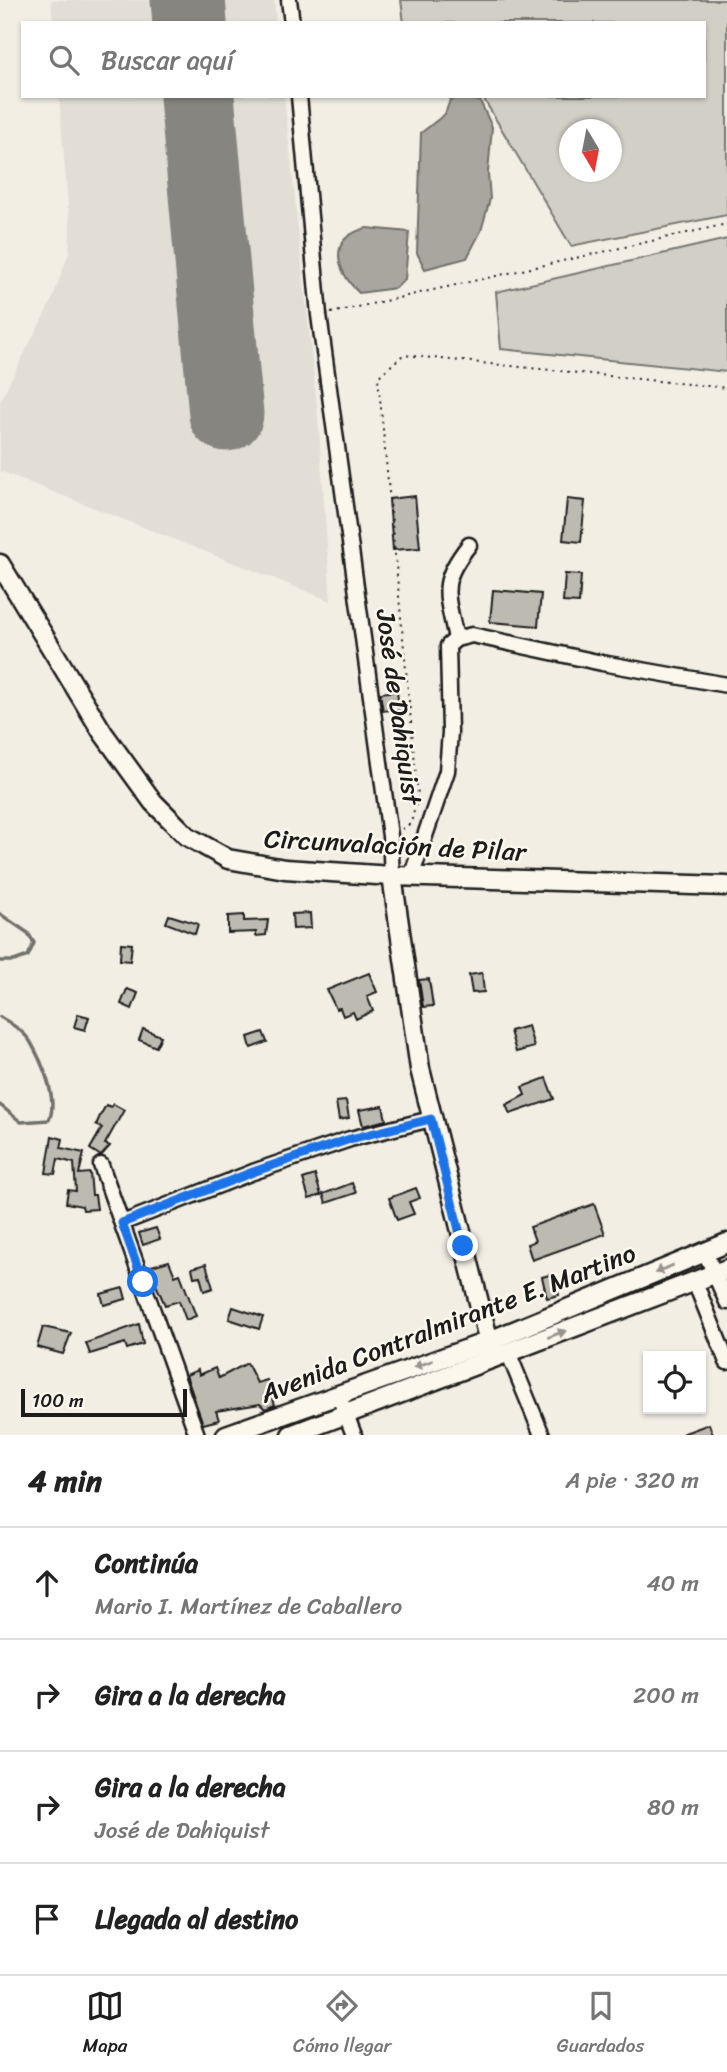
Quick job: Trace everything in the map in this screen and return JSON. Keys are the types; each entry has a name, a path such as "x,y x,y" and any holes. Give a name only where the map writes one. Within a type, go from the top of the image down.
{"main road":[{"name":"Circunvalación de Pilar","path":"0,564 103,733 153,803 187,836 228,859 285,869 392,876 727,886"},
{"name":"José de Dahiquist","path":"392,876 409,1006 431,1119 496,1351"},
{"name":"Avenida Contralmirante E. Martino","path":"291,1435 496,1351 727,1243"},
{"name":"Avenida Contralmirante E. Martino","path":"226,1435 338,1394 496,1351 720,1272"}],"street":[{"path":"289,0 292,21"},
{"name":"José de Dahiquist","path":"299,98 319,315 390,836 392,876"},
{"path":"456,639 446,586 451,568 469,545"},
{"path":"411,877 447,771 450,732 448,646 456,639 472,635 602,663 727,685"},
{"path":"122,1223 253,1172 350,1139 431,1119"},
{"path":"101,1165 197,1435"},
{"path":"705,1252 720,1272 727,1302"},
{"path":"695,1282 727,1362"},
{"path":"496,1351 542,1435"},
{"path":"338,1394 354,1435"}],"path":[{"path":"319,315 727,224"},
{"path":"390,836 411,823 418,795 378,377 403,355 727,388"}],"shaded area":[{"path":"51,0 274,0 276,21 53,21"},
{"path":"401,0 727,0 727,215 571,246 483,98 706,98 706,21 404,21"},
{"path":"59,98 284,98 318,416 331,601 0,471 0,401 52,300 69,252 70,230"},
{"path":"460,98 480,101 492,127 488,173 490,199 481,231 467,258 425,269 417,253 421,133 445,114 450,100"},
{"path":"367,228 409,232 405,279 396,288 359,293 345,275 339,256 340,247 345,239"},
{"path":"727,239 727,372 501,349 496,292"}],"building":[{"path":"415,496 420,548 393,550 389,499"},
{"path":"567,499 585,501 581,542 563,540"},
{"path":"565,574 581,575 579,603 563,602"},
{"path":"493,590 541,594 538,626 490,622"},
{"path":"397,691 399,709 383,711 380,693"},
{"path":"310,913 311,928 293,929 292,914"},
{"path":"169,915 198,924 195,934 166,923"},
{"path":"244,915 244,921 268,920 266,935 256,936 256,932 228,933 228,916"},
{"path":"121,943 132,944 130,961 120,960"},
{"path":"369,973 377,992 367,996 373,1011 356,1019 353,1012 343,1016 340,1008 336,1009 327,990"},
{"path":"482,973 484,992 472,993 469,975"},
{"path":"429,979 433,1006 423,1007 419,980"},
{"path":"127,989 138,993 132,1009 121,1004"},
{"path":"78,1014 89,1017 85,1030 74,1027"},
{"path":"528,1026 534,1047 516,1052 510,1031"},
{"path":"143,1029 161,1036 156,1047 139,1040"},
{"path":"263,1032 267,1042 251,1048 248,1037"},
{"path":"546,1078 554,1099 510,1114 506,1105 525,1095 522,1087"},
{"path":"346,1101 349,1118 339,1120 336,1102"},
{"path":"113,1104 124,1110 105,1144 110,1146 101,1156 90,1149 102,1128 96,1125 100,1116 106,1105 111,1107"},
{"path":"383,1106 386,1120 363,1126 359,1110"},
{"path":"52,1136 63,1139 61,1148 84,1153 79,1174 90,1173 92,1195 95,1195 97,1209 83,1210 82,1206 66,1203 68,1190 76,1191 74,1163 58,1159 55,1174 46,1173"},
{"path":"315,1175 321,1195 309,1199 303,1179"},
{"path":"352,1183 356,1193 326,1203 323,1194"},
{"path":"416,1188 420,1198 409,1202 414,1214 397,1220 389,1198"},
{"path":"594,1204 605,1234 532,1260 527,1244 535,1241 530,1227"},
{"path":"156,1228 160,1239 143,1245 139,1233"},
{"path":"169,1261 175,1276 180,1274 196,1316 186,1320 179,1301 165,1305 148,1267"},
{"path":"206,1264 213,1288 204,1291 200,1276 194,1277 192,1268"},
{"path":"553,1274 559,1295 547,1298 542,1277"},
{"path":"123,1288 126,1299 104,1305 101,1294"},
{"path":"233,1307 263,1317 259,1329 229,1319"},
{"path":"139,1324 143,1344 127,1349 125,1343 90,1354 86,1343"},
{"path":"43,1327 71,1333 63,1354 37,1347"},
{"path":"247,1363 257,1383 267,1380 275,1405 265,1409 260,1404 216,1411 219,1420 203,1424 186,1375 198,1370 199,1375 215,1368 219,1378"},
{"path":"709,1424 713,1435 682,1435 682,1434"}],"waterway":[{"path":"0,914 28,933 34,943 28,956 14,961 0,961"},
{"path":"0,1017 30,1041 47,1080 52,1111 49,1120 21,1122 0,1105"}],"runway":[{"path":"188,0 190,21"},
{"path":"197,98 226,414"}],"route":[{"path":"143,1282 122,1223 253,1172 350,1139 431,1119 463,1246"}]}
